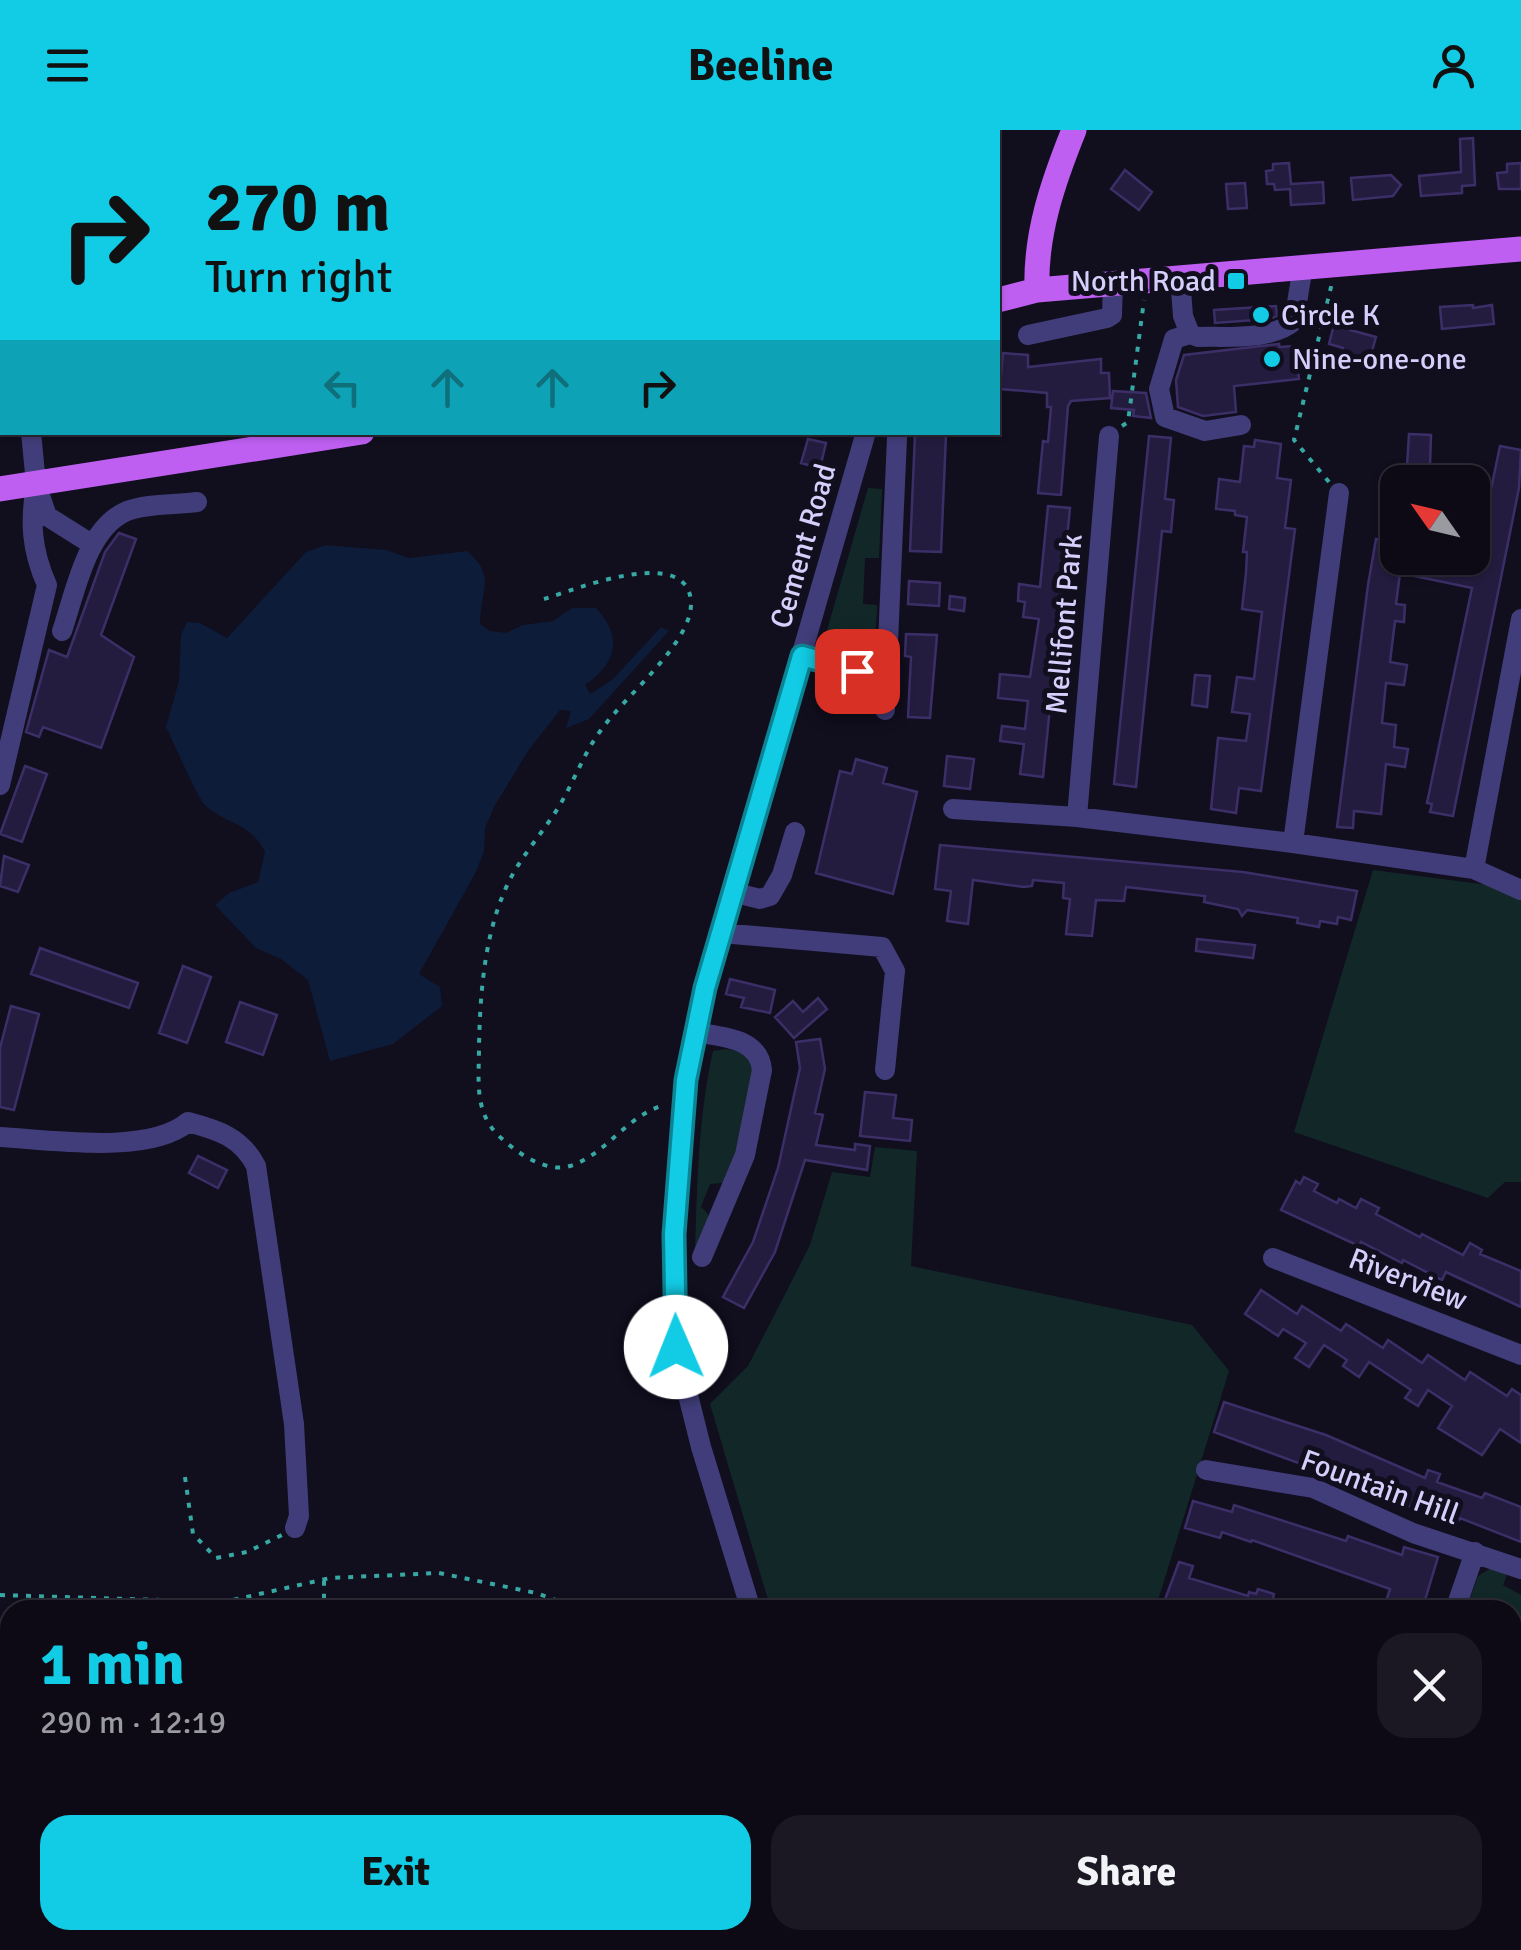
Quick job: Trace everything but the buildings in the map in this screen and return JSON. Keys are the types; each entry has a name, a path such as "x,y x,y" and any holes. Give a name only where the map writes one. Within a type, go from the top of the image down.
{"main road":[{"path":"1037,290 1036,258 1048,200 1074,130"},
{"path":"1000,299 1037,290 1521,249"},
{"path":"0,489 343,435"}],"street":[{"path":"1241,426 1204,431 1165,417 1159,389 1174,338 1190,334 1252,335 1289,326 1294,322 1303,266"},
{"path":"1180,277 1183,316 1190,334"},
{"path":"1028,335 1112,315 1113,283"},
{"path":"31,435 36,484 46,516 93,545"},
{"name":"Cement Road","path":"748,1600 701,1447 676,1347 674,1234 683,1102 695,1032 732,892 865,435"},
{"name":"Mellifont Park","path":"1077,817 1109,436"},
{"path":"885,710 897,438"},
{"path":"0,785 47,585 34,556 30,520 36,484"},
{"path":"1293,843 1339,493"},
{"path":"62,631 93,545 108,526 127,512 197,502"},
{"path":"1474,869 1515,675 1521,620"},
{"path":"802,656 857,671 887,673"},
{"path":"953,809 1077,817 1293,843 1474,869 1521,890"},
{"path":"732,892 760,899 770,896 782,876 795,832"},
{"path":"721,933 882,947 895,971 884,1070"},
{"path":"695,1032 748,1044 761,1060 762,1070 745,1155 702,1258"},
{"path":"0,1137 126,1142 173,1134 188,1122 222,1131 246,1148 256,1166 294,1424 300,1516 295,1528"},
{"name":"Riverview","path":"1273,1258 1521,1355"},
{"name":"Fountain Hill","path":"1206,1470 1313,1488 1413,1533 1521,1569"},
{"name":"Fountain Hill","path":"1458,1600 1476,1552"}],"path":[{"path":"1337,264 1294,440 1339,493"},
{"path":"1109,436 1128,422 1146,280"},
{"path":"544,599 640,571 668,574 685,585 691,602 685,629 601,730 562,800 515,870 499,904 490,936 480,1028 482,1114 512,1148 549,1166 568,1167 595,1152 644,1111 683,1102"},
{"path":"185,1477 193,1534 216,1558 247,1552 295,1528"},
{"path":"233,1600 324,1580 439,1573 536,1592 557,1600"},
{"path":"324,1580 324,1600"},
{"path":"0,1594 168,1600"}],"green space":[{"path":"868,488 882,489 879,558 865,558 863,604 877,605 875,635 868,653 852,658 821,651"},
{"path":"1373,870 1496,886 1521,897 1521,1182 1505,1182 1488,1198 1294,1132"},
{"path":"713,1051 746,1052 754,1069 734,1162 723,1183 710,1184 701,1207 711,1225 695,1257 704,1102"},
{"path":"875,1147 917,1151 911,1266 1192,1325 1229,1371 1158,1600 768,1600 710,1404 748,1366 810,1245 832,1172 870,1177"},
{"path":"1491,1568 1508,1572 1503,1585 1521,1595 1521,1600 1470,1600 1478,1576"}],"water":[{"path":"326,545 386,550 409,558 467,551 482,568 485,584 480,624 490,631 506,633 523,625 553,621 572,608 596,608 610,629 613,649 604,668 585,685 590,694 613,679 661,627 669,631 589,719 566,728 571,711 560,710 528,751 494,807 485,828 484,851 476,872 419,974 440,987 442,1006 393,1044 330,1061 308,980 281,959 256,948 215,905 229,893 258,882 265,852 245,829 205,805 166,727 179,681 181,635 187,622 200,623 227,638 306,552"}],"place":[{"name":"North Road","path":"1236,281"},
{"name":"Circle K","path":"1261,315"},
{"name":"Nine-one-one","path":"1272,359"}],"route":[{"path":"676,1347 674,1234 679,1145 686,1080 705,988 802,656 857,671"}]}
